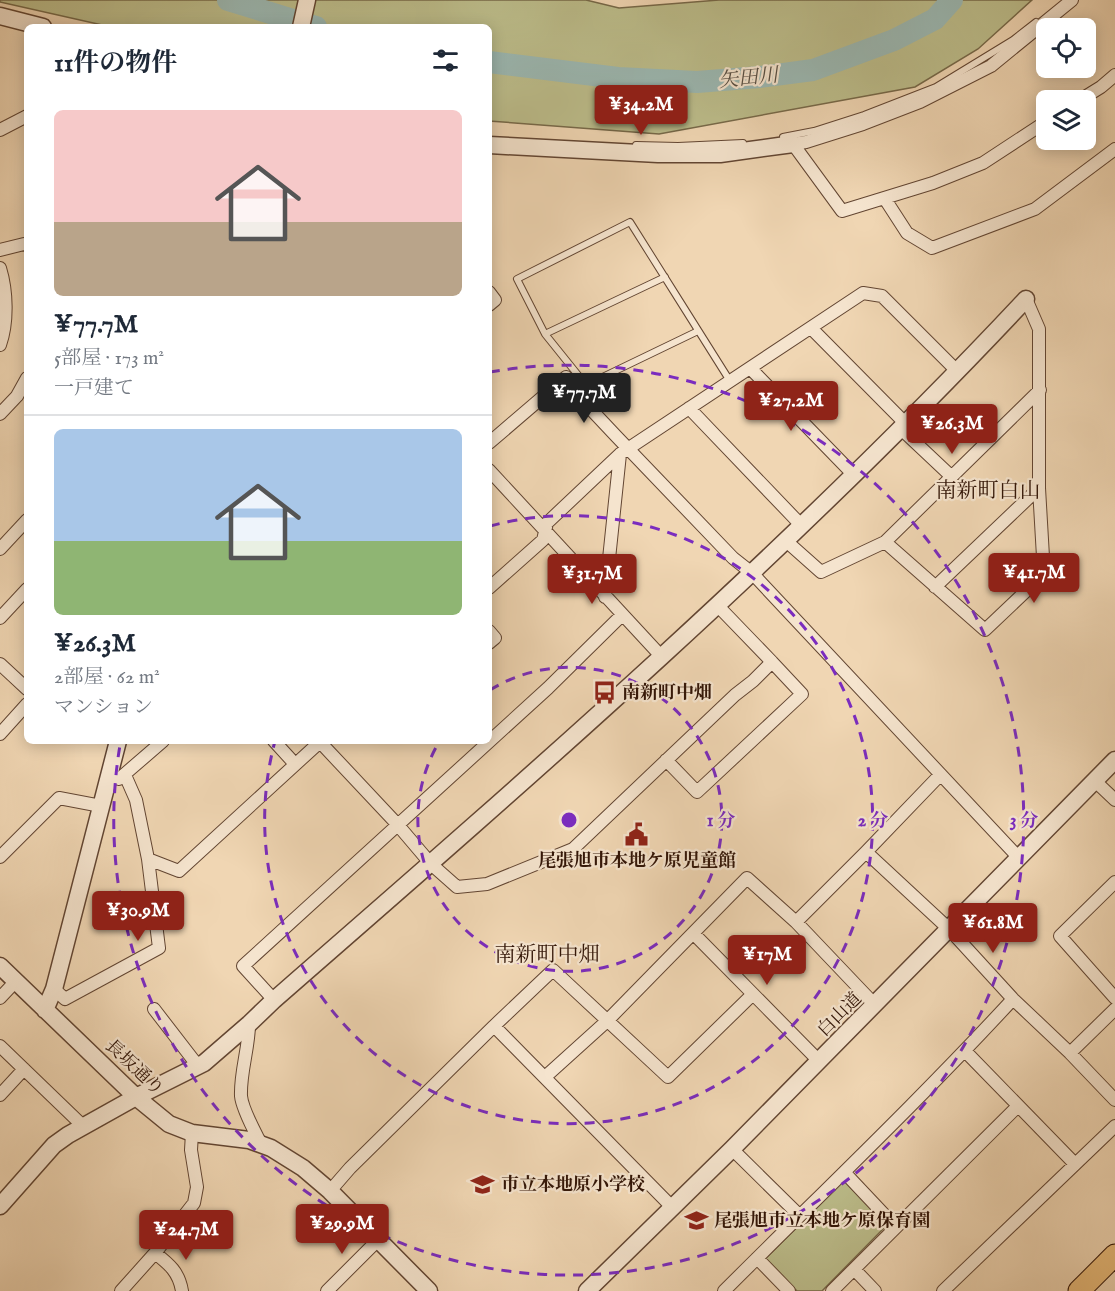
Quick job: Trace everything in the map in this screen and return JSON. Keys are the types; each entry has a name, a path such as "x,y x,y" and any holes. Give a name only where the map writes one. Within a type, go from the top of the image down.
{"highway":[{"path":"1079,1291 1115,1255"},
{"path":"1098,1291 1115,1274"}],"street":[{"path":"302,24 307,0"},
{"path":"494,142 658,154 720,153 806,142 863,124 920,102 991,66 1072,0"},
{"path":"0,16 31,24"},
{"path":"1096,90 1115,75"},
{"path":"0,130 24,118"},
{"path":"793,144 842,212 933,183 983,164 1036,128"},
{"path":"885,199 907,233 933,248 1035,209 1115,149"},
{"path":"0,250 24,244"},
{"path":"0,268 5,315 4,333 0,345"},
{"path":"492,585 543,540 547,523 624,451 863,293 882,296 958,372"},
{"path":"0,1206 54,1145 136,1096 198,1066 431,864 752,573 958,372 1026,299 1039,329 1039,488 1044,574 985,630 885,542"},
{"path":"811,328 952,477"},
{"path":"750,368 853,474"},
{"path":"492,440 566,377 573,379 584,402 624,451 733,558 752,573 1019,858"},
{"path":"0,414 17,396 24,383"},
{"path":"785,540 821,572 885,542 1040,390"},
{"path":"689,408 801,525"},
{"path":"605,597 624,451"},
{"path":"492,473 661,656"},
{"path":"935,587 1039,488"},
{"path":"0,549 24,523"},
{"path":"0,618 24,592"},
{"path":"666,760 697,792 802,694 717,605"},
{"path":"492,738 548,688 622,615"},
{"path":"323,744 431,864 457,887 487,884 573,849 772,662"},
{"path":"0,664 24,686"},
{"path":"0,734 24,707"},
{"path":"45,1010 54,989 117,744"},
{"path":"106,788 125,775 160,744"},
{"path":"277,744 295,764"},
{"path":"148,859 179,871 319,744"},
{"path":"274,1000 243,966 486,744"},
{"name":"白山道","path":"587,1291 732,1149 1115,760"},
{"path":"54,989 65,999 159,948 148,859 136,800 125,775"},
{"path":"796,922 940,775"},
{"path":"1095,781 1115,800"},
{"path":"0,857 58,798 101,806"},
{"path":"867,852 949,929 1014,999 1115,1100"},
{"path":"545,1077 607,1021 747,878 796,922 875,1005"},
{"path":"1115,882 1060,936 1115,998"},
{"path":"693,933 819,1061"},
{"name":"長坂通り","path":"0,966 136,1096 169,1124 192,1134 249,1140 272,1148 303,1168 330,1191 429,1291"},
{"path":"330,1191 350,1168 553,970 668,1077 753,994"},
{"path":"0,998 15,982"},
{"path":"724,1291 799,1215 845,1173 1014,999"},
{"path":"154,1008 198,1066"},
{"path":"1070,1053 1115,1009"},
{"path":"249,1024 249,1043 241,1098 261,1144"},
{"path":"494,1026 672,1207"},
{"path":"0,1046 83,1126"},
{"path":"965,1051 1075,1164"},
{"path":"0,1095 24,1069"},
{"path":"832,1291 1018,1106"},
{"path":"943,1291 1115,1126"},
{"path":"121,1291 155,1253 194,1203 197,1187 191,1150 192,1134"},
{"path":"732,1149 799,1215"},
{"path":"845,1173 896,1227"},
{"path":"327,1291 378,1240"},
{"path":"155,1253 172,1266 180,1280 182,1291"},
{"path":"757,1258 789,1291"},
{"path":"854,1269 875,1291"}],"lane":[{"path":"631,145 755,143 814,131 864,115 936,87 1013,40 1063,0"},
{"path":"494,142 620,144"},
{"path":"699,331 586,385 573,379 545,334 517,279 630,222 664,277 699,331 730,381"},
{"path":"545,334 664,277"}],"green space":[{"path":"0,0 586,0 619,8 719,0 1032,0 978,49 915,87 659,134 492,121 492,24 98,24 0,2"},
{"path":"844,1180 884,1222 884,1228 822,1291 797,1291 765,1259"}],"waterway":[{"name":"矢田川","path":"228,0 306,24"},
{"name":"矢田川","path":"492,62 618,78 697,82 813,70 894,40 935,19 952,0"}],"place":[{"name":"南新町中畑","path":"604,692"},
{"name":"尾張旭市本地ケ原児童館","path":"637,834"},
{"name":"市立本地原小学校","path":"483,1184"},
{"name":"尾張旭市立本地ケ原保育園","path":"696,1220"}],"district":[{"name":"南新町白山","path":"988,490"},
{"name":"南新町中畑","path":"547,954"}]}
